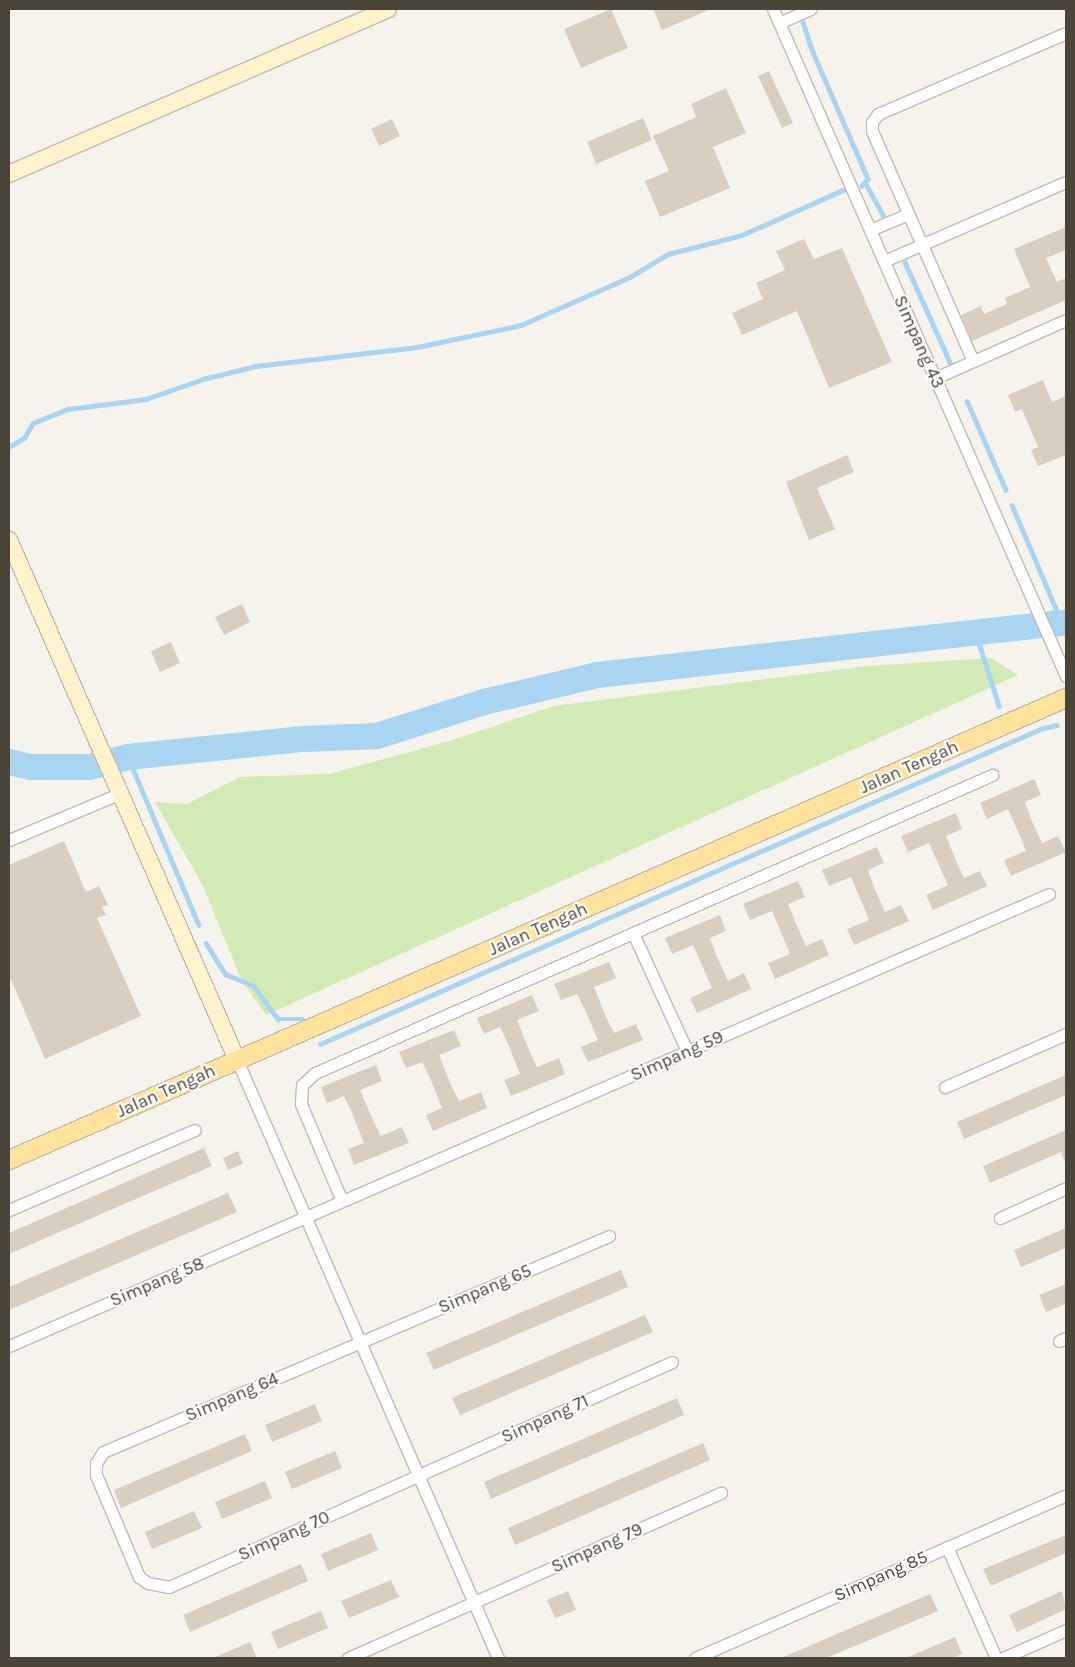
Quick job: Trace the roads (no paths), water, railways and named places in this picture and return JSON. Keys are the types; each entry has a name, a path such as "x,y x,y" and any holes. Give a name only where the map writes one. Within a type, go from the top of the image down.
{"main road":[{"name":"Jalan Tengah","path":"9,1160 1066,698"}],"street":[{"path":"9,174 388,9"},
{"name":"Simpang 43","path":"773,9 1066,676"},
{"path":"779,23 811,9"},
{"path":"973,361 872,131 875,117 1066,33"},
{"path":"884,261 1066,182"},
{"path":"870,230 908,214"},
{"path":"935,378 1066,320"},
{"path":"9,540 99,746 114,776 498,1658"},
{"path":"342,1202 301,1104 302,1084 315,1072 992,775"},
{"path":"9,840 121,793"},
{"name":"Simpang 59","path":"306,1217 1049,894"},
{"path":"634,932 687,1051"},
{"path":"945,1087 1066,1034"},
{"path":"9,1210 195,1130"},
{"path":"1000,1218 1066,1188"},
{"name":"Simpang 58","path":"9,1346 306,1217"},
{"name":"Simpang 65","path":"360,1342 609,1236"},
{"name":"Simpang 64","path":"148,1583 139,1577 96,1475 96,1462 103,1452 360,1342"},
{"name":"Simpang 71","path":"418,1476 672,1362"},
{"name":"Simpang 70","path":"148,1583 169,1587 418,1476"},
{"name":"Simpang 79","path":"348,1658 721,1493"},
{"name":"Simpang 85","path":"695,1658 1066,1495"},
{"path":"947,1547 996,1658"},
{"path":"1003,1658 1066,1630"}],"waterway":[{"path":"803,22 812,50 868,179 862,186"},
{"path":"866,184 884,217"},
{"path":"9,447 24,438 33,423 68,409 146,399 203,379 256,366 417,347 521,325 630,277 668,254 742,235 843,190"},
{"path":"905,262 950,362"},
{"path":"967,401 1006,490"},
{"path":"1012,505 1062,623"},
{"path":"9,762 30,767 89,767 128,757 303,739 377,736 484,702 597,675 1066,622"},
{"path":"979,632 980,646 999,706"},
{"path":"320,1044 1043,728 1057,725"},
{"path":"128,757 199,925"},
{"path":"206,943 225,974 254,986 278,1019 303,1019"}]}
